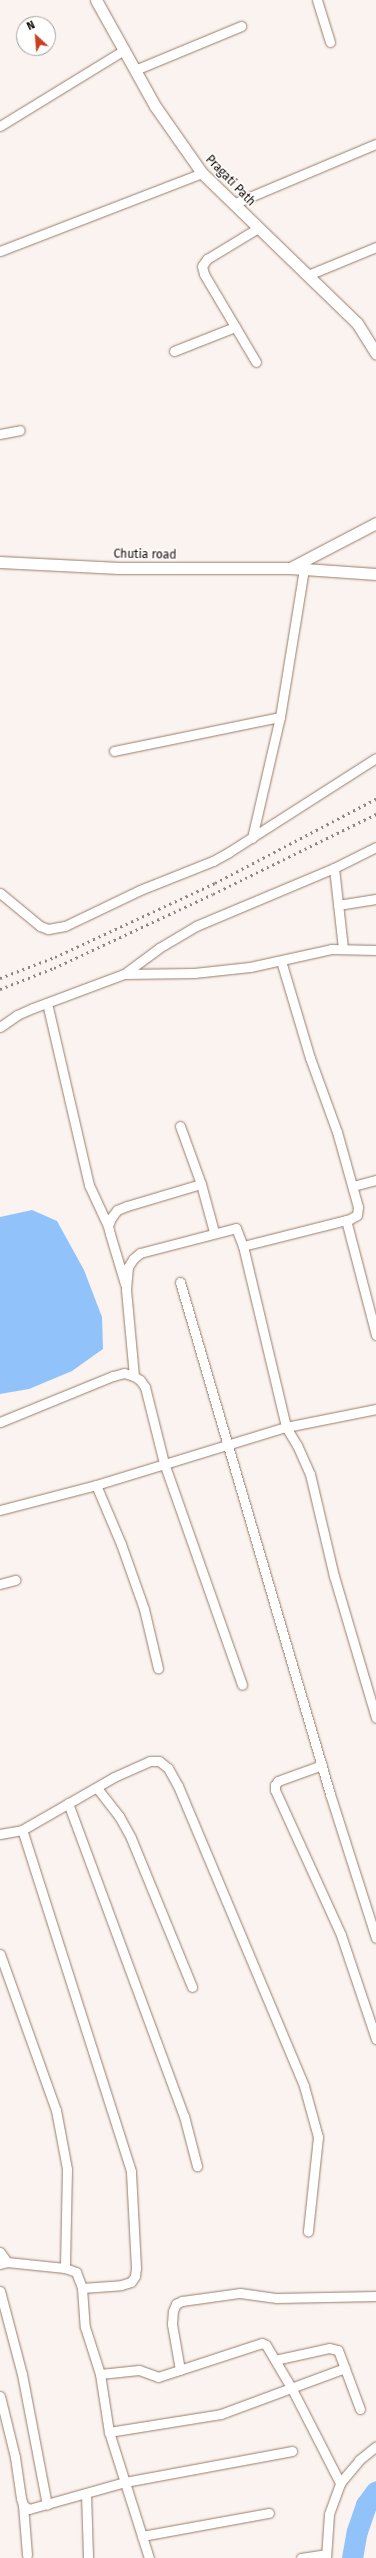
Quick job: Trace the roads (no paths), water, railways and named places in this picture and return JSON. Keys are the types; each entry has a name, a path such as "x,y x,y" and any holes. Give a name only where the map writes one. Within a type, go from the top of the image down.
{"street":[{"name":"Pragati Path","path":"96,0 155,106 202,173 357,323 375,349"},
{"path":"318,0 330,42"},
{"path":"136,70 241,26"},
{"path":"0,126 124,50"},
{"path":"233,204 376,144"},
{"path":"0,251 202,173"},
{"path":"256,362 204,274 202,266 207,259 258,228"},
{"path":"308,275 376,247"},
{"path":"174,351 235,327"},
{"path":"0,434 20,430"},
{"path":"290,568 376,523"},
{"name":"Chutia road","path":"0,562 119,568 290,568 376,574"},
{"path":"252,838 280,718 304,569"},
{"path":"114,750 280,718"},
{"path":"0,893 40,926 55,928 65,926 140,890 213,861 252,838 376,758"},
{"path":"0,1027 17,1015 124,974 159,948 196,926 334,868 376,847"},
{"path":"334,868 343,948"},
{"path":"338,905 376,899"},
{"path":"124,974 194,973 250,967 316,952 343,948 376,950"},
{"path":"243,1246 357,1216 358,1207 353,1186 281,960"},
{"path":"47,1003 89,1185 108,1226 126,1289"},
{"path":"180,1126 201,1184 214,1232"},
{"path":"353,1186 376,1180"},
{"path":"108,1226 117,1210 201,1184"},
{"path":"346,1220 376,1335"},
{"path":"134,1376 126,1289 128,1267 140,1253 214,1232 236,1228 243,1246 286,1427 297,1445 310,1474 334,1576 376,1718"},
{"path":"180,1282 322,1765 376,1938"},
{"path":"0,1422 113,1376 124,1374 134,1376 145,1387 164,1463 242,1685"},
{"path":"0,1510 96,1485 286,1427 376,1409"},
{"path":"96,1485 121,1544 144,1609 158,1668"},
{"path":"0,1584 15,1580"},
{"path":"0,1834 22,1830 68,1803 150,1761 159,1761 168,1768 178,1786 304,2086 318,2137 308,2231"},
{"path":"322,1765 278,1781 275,1785 275,1790 341,1935 376,2039"},
{"path":"97,1788 119,1816 131,1838 192,1988"},
{"path":"68,1803 184,2116 197,2166"},
{"path":"22,1830 131,2171 135,2276 131,2282 121,2285 82,2288"},
{"path":"0,1954 56,2110 67,2169 65,2268"},
{"path":"0,2252 3,2263 65,2268 76,2272 82,2288 85,2327 100,2374 109,2432 149,2558"},
{"path":"0,2291 22,2374 47,2505"},
{"path":"180,2370 172,2324 173,2311 176,2304 182,2301 240,2293 277,2298 376,2296"},
{"path":"100,2374 139,2370 158,2377 258,2343 266,2344 292,2389 340,2483"},
{"path":"275,2360 333,2348 338,2350 360,2409"},
{"path":"109,2432 221,2414 292,2389 345,2368"},
{"path":"0,2396 23,2505 27,2556"},
{"path":"301,2558 326,2556 330,2514 340,2483 359,2460 376,2446"},
{"path":"23,2505 29,2509 125,2482 292,2451"},
{"path":"86,2493 88,2558"},
{"path":"142,2536 269,2513"}],"water":[{"path":"32,1210 57,1221 84,1270 102,1317 103,1349 72,1371 29,1389 0,1394 0,1217"}],"waterway":[{"path":"352,2558 357,2531 366,2505 376,2491"}],"railway":[{"path":"0,978 55,957 215,883 376,799"},
{"path":"0,989 54,968 213,894 376,814"}]}
